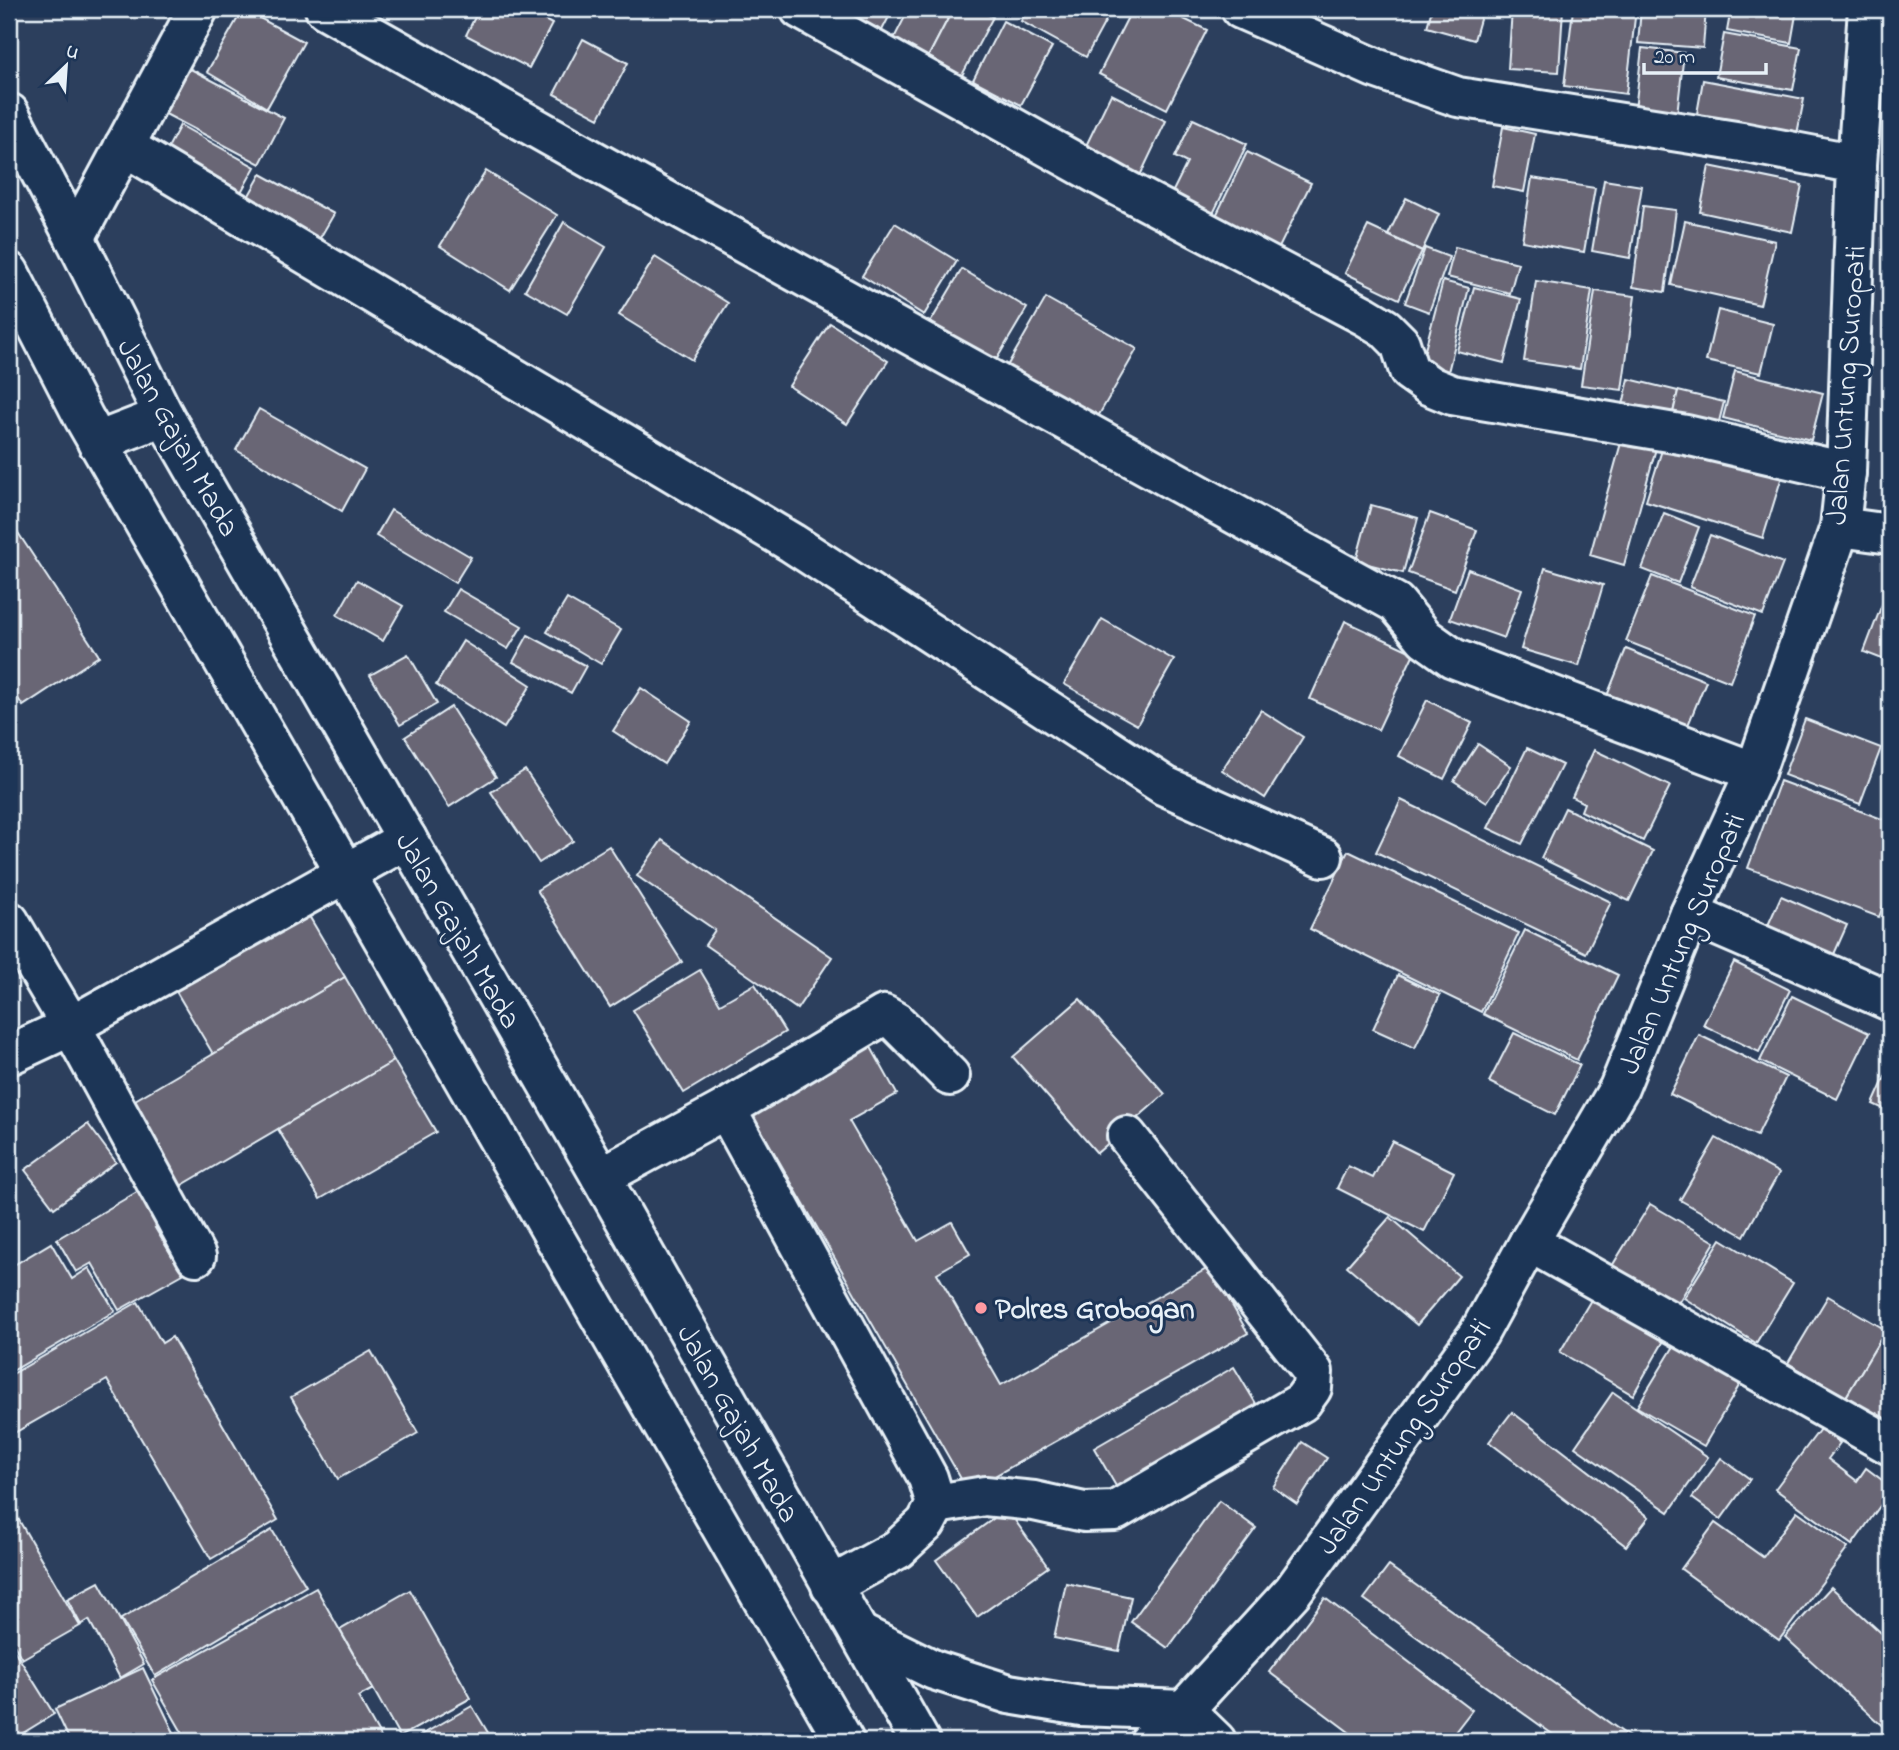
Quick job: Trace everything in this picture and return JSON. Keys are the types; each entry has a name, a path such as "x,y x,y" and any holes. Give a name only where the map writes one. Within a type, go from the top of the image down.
{"street":[{"path":"75,237 198,9"},
{"path":"325,9 627,180 1396,603 1425,638 1453,658 1755,772"},
{"path":"800,9 1120,187 1365,316 1385,328 1400,343 1409,371 1430,386 1452,395 1686,435 1846,472"},
{"path":"1241,9 1375,68 1458,97 1742,142 1857,164"},
{"name":"Jalan Untung Suropati","path":"1150,1741 1184,1710 1293,1591 1479,1333 1619,1088 1690,914 1755,772 1840,527 1846,472 1857,164 1868,9"},
{"name":"Jalan Gajah Mada","path":"9,113 75,237 164,416 920,1741"},
{"path":"124,146 792,543 1165,786 1323,857"},
{"path":"9,272 97,442 844,1741"},
{"path":"97,442 164,416"},
{"path":"1840,527 1890,534"},
{"path":"9,1055 71,1026 407,839"},
{"path":"1690,914 1890,1001"},
{"path":"9,921 71,1026 196,1256"},
{"path":"601,1178 726,1109 884,1015 896,1022 950,1076"},
{"path":"726,1109 929,1479 936,1504 926,1523 898,1549 831,1586"},
{"path":"936,1504 985,1496 1034,1500 1084,1512 1115,1511 1302,1402 1312,1388 1313,1372 1127,1136"},
{"path":"1529,1242 1890,1446"},
{"path":"861,1634 934,1670 1009,1694 1081,1706 1184,1710 1215,1740"}],"building":[{"path":"243,9 304,42 267,108 207,72"},
{"path":"479,9 524,9 552,24 529,68 466,35"},
{"path":"830,9 893,9 878,38"},
{"path":"909,9 953,9 925,63 890,46"},
{"path":"953,9 977,9 993,17 959,81 925,63"},
{"path":"1028,9 1112,9 1086,57 1021,21"},
{"path":"1132,9 1163,9 1207,30 1167,109 1099,74"},
{"path":"1432,9 1483,9 1474,40 1427,27"},
{"path":"1512,9 1563,9 1559,72 1508,69"},
{"path":"1573,9 1636,9 1626,94 1564,86"},
{"path":"1641,9 1706,9 1703,48 1638,43"},
{"path":"1731,9 1797,9 1791,43 1727,31"},
{"path":"1003,21 1052,47 1021,105 973,80"},
{"path":"1724,34 1801,48 1793,90 1716,77"},
{"path":"583,39 628,63 599,118 554,94"},
{"path":"1642,48 1684,53 1676,123 1634,119"},
{"path":"183,65 284,118 260,164 158,110"},
{"path":"1703,80 1804,99 1795,144 1695,125"},
{"path":"1111,94 1166,121 1138,180 1082,154"},
{"path":"1193,119 1247,144 1207,226 1166,205 1187,163 1175,157"},
{"path":"180,125 255,167 235,203 161,161"},
{"path":"1503,127 1535,134 1524,192 1492,186"},
{"path":"1247,152 1311,183 1274,258 1210,228"},
{"path":"1709,166 1802,185 1792,232 1700,212"},
{"path":"486,171 557,215 510,290 440,246"},
{"path":"261,174 334,214 316,245 244,204"},
{"path":"1532,178 1595,188 1584,252 1522,241"},
{"path":"1604,180 1642,186 1630,258 1592,251"},
{"path":"1406,198 1439,214 1422,251 1388,235"},
{"path":"1643,206 1676,210 1665,292 1633,287"},
{"path":"1685,221 1775,241 1760,305 1671,285"},
{"path":"564,222 606,247 567,314 525,290"},
{"path":"895,223 957,261 924,315 862,276"},
{"path":"1368,226 1422,251 1399,299 1345,273"},
{"path":"1455,247 1518,263 1510,293 1447,277"},
{"path":"1425,248 1449,257 1429,312 1405,303"},
{"path":"655,257 728,303 692,360 619,315"},
{"path":"962,269 1027,308 995,362 930,323"},
{"path":"1443,281 1469,288 1448,372 1421,365"},
{"path":"1536,281 1592,290 1580,369 1524,361"},
{"path":"1474,287 1521,299 1504,363 1457,351"},
{"path":"1595,291 1635,296 1622,390 1581,385"},
{"path":"1046,298 1137,349 1092,427 1002,375"},
{"path":"1718,310 1773,324 1761,373 1706,361"},
{"path":"830,323 888,361 847,424 789,386"},
{"path":"1735,371 1823,393 1811,440 1723,418"},
{"path":"1629,379 1678,391 1670,426 1621,413"},
{"path":"1678,391 1724,402 1715,437 1670,426"},
{"path":"259,409 365,469 342,511 236,450"},
{"path":"1624,432 1658,441 1624,565 1590,555"},
{"path":"1666,437 1783,473 1763,538 1646,501"},
{"path":"1371,505 1418,518 1403,573 1356,561"},
{"path":"391,510 471,557 455,583 376,536"},
{"path":"1430,513 1477,530 1455,590 1408,573"},
{"path":"1664,513 1699,527 1678,583 1642,569"},
{"path":"9,519 99,656 23,706 9,685"},
{"path":"1710,535 1783,563 1763,615 1690,587"},
{"path":"1545,568 1603,585 1579,666 1521,649"},
{"path":"1468,569 1522,589 1504,638 1450,619"},
{"path":"1652,576 1755,616 1730,682 1626,641"},
{"path":"357,580 403,606 383,641 337,615"},
{"path":"1890,583 1890,662 1864,652"},
{"path":"458,589 522,626 508,649 444,612"},
{"path":"567,599 621,630 601,664 547,632"},
{"path":"1102,619 1174,660 1137,725 1064,684"},
{"path":"1345,621 1414,653 1378,730 1310,699"},
{"path":"528,635 586,666 571,693 513,662"},
{"path":"463,641 531,685 504,728 436,685"},
{"path":"1626,649 1706,681 1682,740 1602,708"},
{"path":"408,654 437,704 400,725 370,675"},
{"path":"641,688 691,721 664,764 613,731"},
{"path":"1427,700 1472,723 1444,779 1399,756"},
{"path":"451,707 496,777 449,807 405,737"},
{"path":"1261,710 1303,737 1265,798 1222,770"},
{"path":"1805,719 1881,748 1860,804 1784,775"},
{"path":"1478,744 1511,766 1487,802 1454,781"},
{"path":"1527,748 1562,765 1522,844 1488,828"},
{"path":"1594,750 1670,786 1643,841 1581,811 1584,803 1572,797"},
{"path":"525,770 573,841 539,863 491,792"},
{"path":"1780,781 1890,822 1890,888 1879,917 1748,868"},
{"path":"1401,800 1611,902 1586,953 1376,852"},
{"path":"1565,808 1653,851 1629,901 1541,858"},
{"path":"662,840 832,957 797,1009 705,945 715,930 637,876"},
{"path":"609,846 682,962 610,1007 537,890"},
{"path":"1348,851 1519,933 1481,1012 1310,929"},
{"path":"1781,896 1847,925 1831,961 1765,932"},
{"path":"302,904 345,977 213,1054 170,981"},
{"path":"1525,930 1618,975 1577,1060 1483,1014"},
{"path":"1734,962 1790,990 1759,1052 1703,1025"},
{"path":"700,970 720,1004 755,984 785,1032 684,1093 633,1010"},
{"path":"1398,975 1440,995 1415,1048 1373,1029"},
{"path":"345,977 394,1061 172,1191 123,1107"},
{"path":"1792,996 1869,1033 1837,1099 1760,1061"},
{"path":"1080,999 1165,1094 1097,1153 1013,1057"},
{"path":"1514,1033 1580,1065 1555,1115 1489,1082"},
{"path":"1699,1035 1786,1077 1757,1136 1670,1094"},
{"path":"867,1040 897,1094 849,1121 918,1241 952,1222 970,1254 937,1273 1001,1385 1210,1267 1248,1333 968,1491 748,1107"},
{"path":"394,1061 436,1132 320,1199 278,1129"},
{"path":"1890,1066 1890,1112 1873,1104"},
{"path":"88,1124 116,1162 54,1208 25,1170"},
{"path":"1716,1138 1779,1173 1744,1236 1680,1200"},
{"path":"1392,1141 1454,1172 1424,1232 1337,1188 1348,1166 1373,1178"},
{"path":"147,1186 168,1221 155,1228 183,1274 119,1310 92,1263 76,1272 57,1239"},
{"path":"1650,1204 1715,1242 1674,1310 1609,1271"},
{"path":"1390,1217 1459,1276 1417,1325 1347,1266"},
{"path":"1721,1239 1793,1283 1756,1343 1684,1298"},
{"path":"51,1243 72,1279 89,1268 115,1311 9,1373 9,1268"},
{"path":"1598,1288 1670,1330 1633,1395 1560,1352"},
{"path":"1828,1296 1886,1330 1846,1397 1788,1363"},
{"path":"138,1302 162,1343 172,1337 278,1520 211,1559 107,1380 9,1436 9,1376"},
{"path":"1886,1330 1890,1333 1890,1423 1846,1397"},
{"path":"1682,1333 1747,1372 1704,1446 1637,1407"},
{"path":"371,1351 418,1433 338,1479 291,1397"},
{"path":"1234,1367 1258,1407 1117,1488 1094,1448"},
{"path":"1613,1392 1708,1457 1669,1512 1575,1447"},
{"path":"1512,1412 1649,1517 1626,1546 1489,1442"},
{"path":"1820,1429 1840,1443 1828,1459 1857,1481 1866,1468 1890,1486 1890,1492 1852,1545 1775,1489"},
{"path":"1302,1442 1327,1458 1297,1504 1273,1487"},
{"path":"1721,1458 1750,1479 1721,1519 1692,1498"},
{"path":"1219,1501 1256,1528 1168,1648 1131,1622"},
{"path":"9,1503 80,1626 22,1659 9,1636"},
{"path":"1007,1509 1048,1567 977,1617 936,1560"},
{"path":"1797,1511 1848,1548 1779,1640 1681,1569 1715,1523 1763,1557"},
{"path":"272,1530 306,1586 155,1676 121,1619"},
{"path":"1389,1566 1635,1741 1562,1741 1364,1599"},
{"path":"99,1582 144,1664 120,1678 89,1620 81,1625 67,1599"},
{"path":"1066,1583 1131,1597 1119,1651 1054,1638"},
{"path":"1831,1587 1890,1641 1890,1733 1785,1637"},
{"path":"316,1588 373,1689 358,1697 383,1741 187,1741 152,1680"},
{"path":"410,1590 471,1698 400,1737 340,1630"},
{"path":"1325,1598 1472,1710 1448,1741 1361,1741 1269,1672"},
{"path":"9,1642 54,1714 10,1741 9,1741"},
{"path":"143,1668 178,1741 70,1741 55,1709"},
{"path":"472,1706 493,1741 411,1741"}],"place":[{"name":"Polres Grobogan","path":"981,1308"}]}
